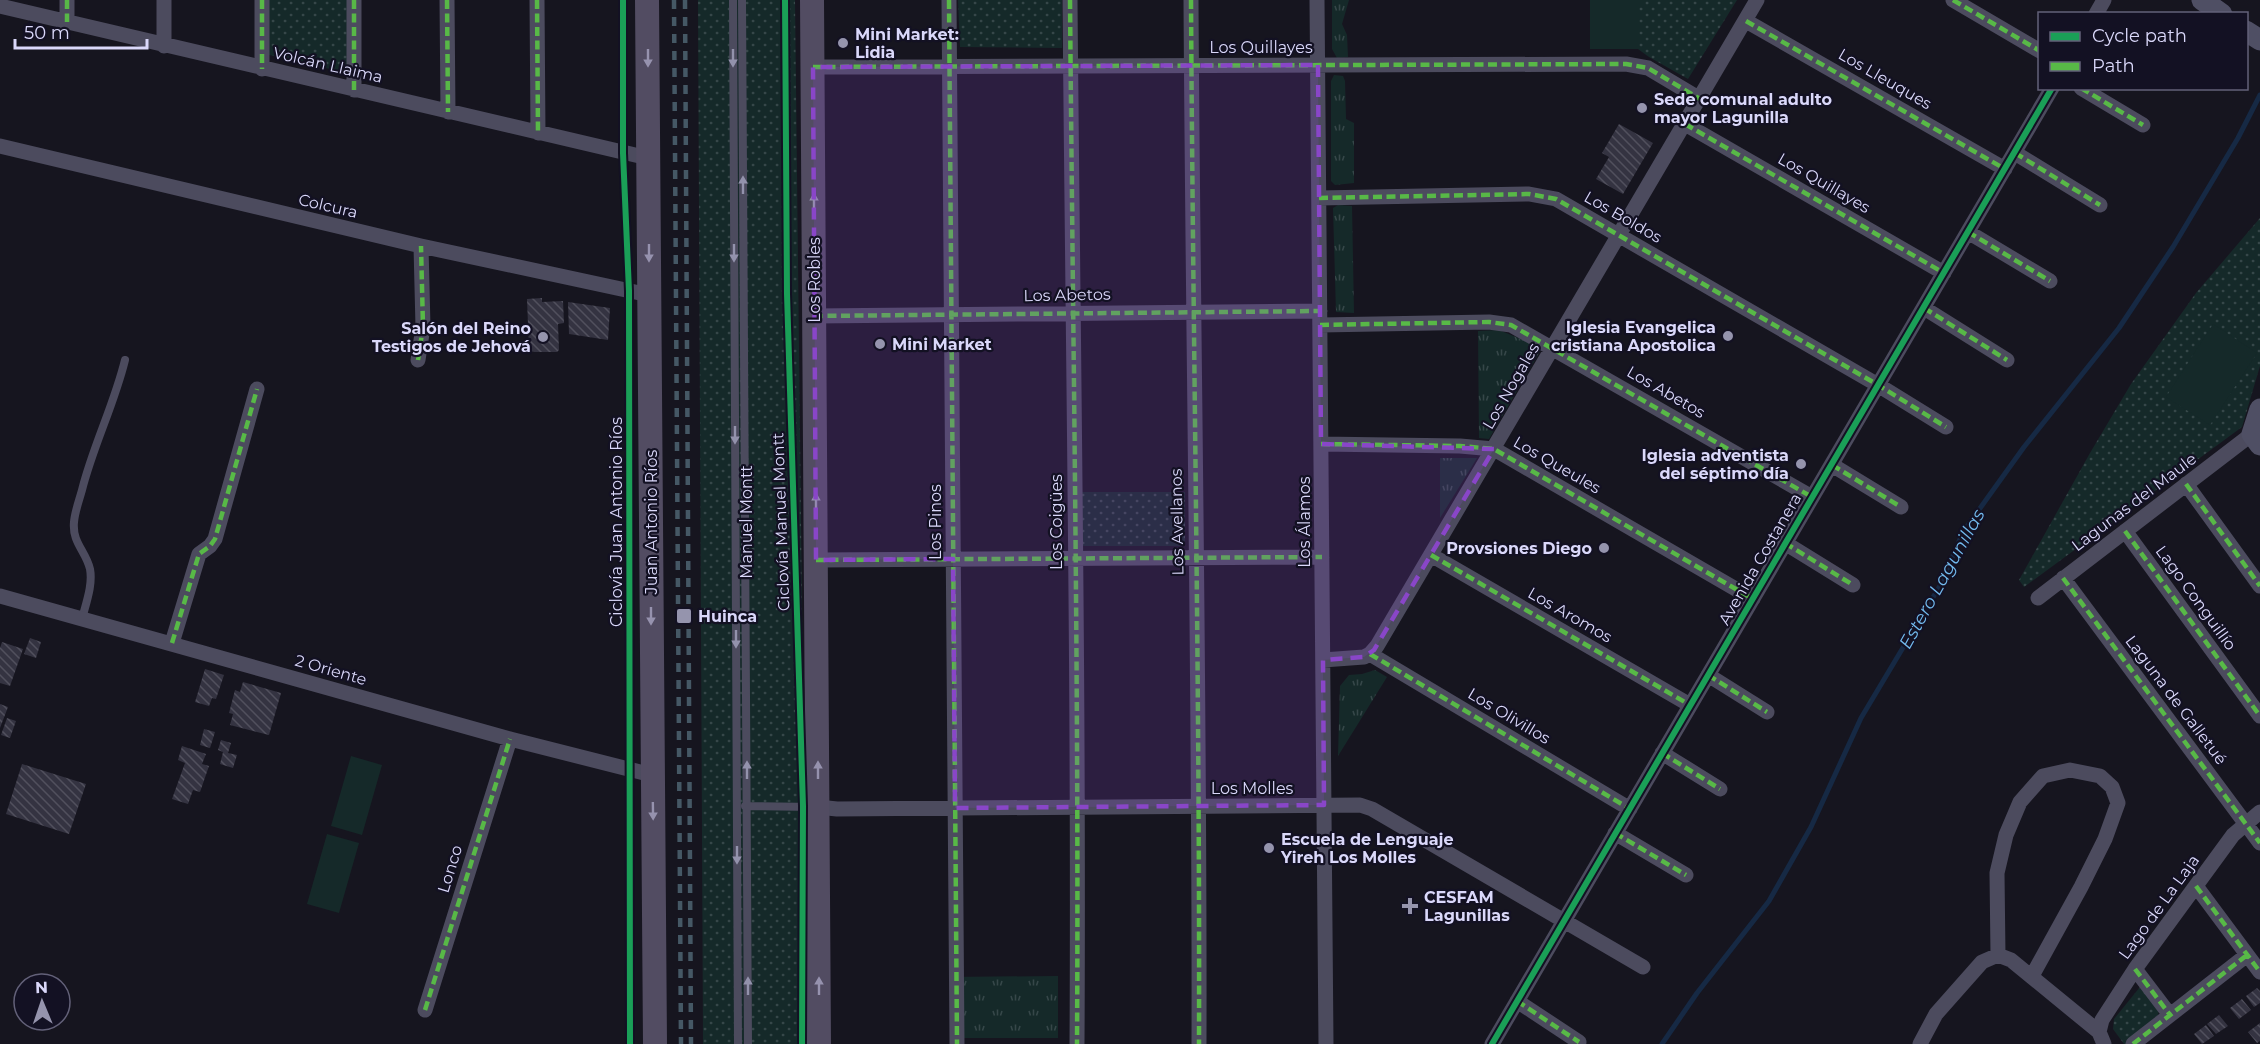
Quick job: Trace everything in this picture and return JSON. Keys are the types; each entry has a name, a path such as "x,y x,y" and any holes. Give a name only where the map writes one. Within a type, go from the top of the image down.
{"main road":[{"name":"Juan Antonio Ríos","path":"647,0 655,1044"},
{"name":"Los Robles","path":"812,0 816,560"},
{"path":"816,560 819,1044"}],"street":[{"path":"67,0 67,22"},
{"path":"164,0 164,46"},
{"path":"262,0 262,69"},
{"path":"354,0 354,90"},
{"path":"447,0 448,112"},
{"path":"537,0 538,133"},
{"name":"Los Pinos","path":"949,0 957,1044"},
{"name":"Los Coigües","path":"1071,0 1074,559 1078,807 1077,1044"},
{"name":"Los Avellanos","path":"1191,0 1199,806 1199,1044"},
{"name":"Los Álamos","path":"1317,0 1326,1044"},
{"name":"Los Nogales","path":"1370,654 1377,646 1554,348 1757,0"},
{"path":"1953,0 2038,50"},
{"path":"2202,0 2219,12"},
{"name":"Volcán Llaima","path":"0,6 648,158"},
{"name":"Los Lleuques","path":"1746,21 2005,169"},
{"name":"Los Quillayes","path":"813,67 1634,64 1654,70 1700,99"},
{"name":"Avenida Costanera","path":"1492,1044 2051,90"},
{"path":"2084,90 2143,125"},
{"name":"Los Quillayes","path":"1685,124 1944,273"},
{"name":"Colcura","path":"0,146 421,246 649,295"},
{"path":"2014,153 2100,205"},
{"name":"Los Boldos","path":"1319,198 1538,194 1564,203 1878,385 1946,427"},
{"path":"1968,232 2050,280"},
{"path":"417,360 423,327 421,246"},
{"path":"1924,308 2007,360"},
{"name":"Los Abetos","path":"814,316 1193,312 1499,323 1522,330 1812,497"},
{"path":"172,644 199,554 215,539 257,389"},
{"path":"2256,440 2260,409"},
{"name":"Lagunas del Maule","path":"2038,598 2186,484 2256,440"},
{"name":"Los Queules","path":"1321,444 1460,446 1494,449 1752,599"},
{"path":"1832,465 1901,507"},
{"path":"2186,484 2260,586"},
{"name":"Lago Conguillío","path":"2125,531 2260,716"},
{"path":"1785,543 1853,585"},
{"name":"Los Aromos","path":"1431,555 1690,705"},
{"path":"816,560 1322,557"},
{"name":"Laguna de Galletué","path":"2063,578 2260,843"},
{"name":"2 Oriente","path":"0,596 510,739 652,775"},
{"path":"1323,660 1353,658 1370,654"},
{"name":"Los Olivillos","path":"1370,654 1630,809"},
{"path":"1708,675 1767,712"},
{"name":"Lonco","path":"425,1010 510,739"},
{"path":"1662,753 1720,789"},
{"path":"1998,956 1997,873 2006,835 2020,802 2043,776 2070,770 2100,776 2112,787 2118,804 2105,839 2032,976"},
{"name":"Los Molles","path":"818,807 837,809 1354,804 1372,809 1643,967"},
{"name":"Lago de La Laja","path":"2102,1038 2102,1020 2135,969 2233,835 2260,812"},
{"path":"1616,833 1686,874"},
{"path":"2196,886 2260,972"},
{"path":"2133,1044 2247,955"},
{"path":"1920,1044 1936,1014 1982,962 1998,956 2011,960 2032,976 2102,1038"},
{"path":"2135,969 2170,1015"},
{"path":"1517,1001 1579,1042"}],"lane":[{"name":"Manuel Montt","path":"733,0 738,1044"},
{"name":"Manuel Montt","path":"742,0 748,1044"},
{"path":"82,619 91,579 88,563 75,535 76,513 90,457 114,399 125,360"},
{"path":"736,806 818,807"}],"highlighted area":[{"path":"1318,65 1321,444 1494,449 1374,650 1364,657 1323,660 1324,805 955,808 953,559 816,560 813,67"}],"green space":[{"path":"265,0 348,0 349,66 343,72 265,54"},
{"path":"698,0 795,0 807,1044 703,1044"},
{"path":"958,0 1062,0 1062,48 960,47"},
{"path":"1332,0 1349,0 1342,24 1347,35 1348,57 1337,58 1332,49"},
{"path":"1590,0 1737,0 1688,79 1638,49 1590,49"},
{"path":"1590,0 1638,0 1638,49 1590,49"},
{"path":"1334,75 1343,76 1346,119 1354,123 1354,183 1335,185 1331,181 1331,81"},
{"path":"1338,205 1352,206 1354,313 1336,312 1333,208"},
{"path":"2260,218 2260,366 2242,427 2024,587 2019,580 2131,384 2196,293"},
{"path":"2213,324 2257,353 2210,425 2166,397"},
{"path":"1499,330 1542,348 1489,439 1479,438 1478,331"},
{"path":"1440,458 1477,458 1440,518"},
{"path":"1081,492 1185,492 1185,546 1081,546"},
{"path":"1375,670 1387,677 1338,756 1340,686 1349,675"},
{"path":"351,756 382,765 362,835 331,826"},
{"path":"327,834 359,843 339,913 307,904"},
{"path":"1058,976 1058,1038 951,1038 951,977"},
{"path":"2140,987 2159,1010 2158,1015 2137,1032 2145,1044 2124,1044 2113,1029 2114,1019"}],"building":[{"path":"1619,124 1653,143 1623,194 1596,179 1609,157 1602,153"},
{"name":"Salón del Reino Testigos de Jehová","path":"542,298 542,302 563,301 564,323 558,324 559,350 557,352 529,350 527,299"},
{"path":"568,302 610,308 608,340 569,334"},
{"path":"30,638 41,642 36,658 24,654"},
{"path":"2,642 23,649 10,686 0,683"},
{"path":"205,669 224,675 216,699 212,698 209,706 195,702"},
{"path":"243,682 281,693 269,735 230,725 233,714 229,713 235,690 240,692"},
{"path":"0,704 8,707 0,728"},
{"path":"7,718 16,721 10,738 1,735"},
{"path":"204,729 215,732 210,748 200,745"},
{"path":"221,740 231,743 228,753 237,755 233,768 220,764 223,752 218,750"},
{"path":"182,746 206,754 202,764 209,766 200,792 193,790 188,804 172,799 185,763 178,760"},
{"path":"22,764 86,784 69,834 6,814"},
{"path":"2257,988 2260,991 2260,1003 2254,1007 2246,996"},
{"path":"2242,999 2251,1010 2239,1019 2230,1008"},
{"path":"2219,1015 2228,1026 2216,1034 2207,1024"},
{"path":"2260,1023 2260,1041 2257,1043 2248,1032"},
{"path":"2206,1025 2214,1036 2202,1044 2194,1034"}],"waterway":[{"name":"Estero Lagunillas","path":"1662,1044 1697,993 1769,901 1811,827 1861,718 1941,584 1963,532 2024,447 2119,328 2173,247 2238,138 2260,95"}],"railway":[{"path":"674,0 681,1044"},
{"path":"685,0 691,1044"}],"marked path":[{"path":"67,0 67,22"},
{"path":"262,0 262,69"},
{"path":"354,0 354,90"},
{"path":"447,0 448,112"},
{"path":"537,0 538,133"},
{"path":"949,0 957,1044"},
{"path":"1070,0 1077,1044"},
{"path":"1191,0 1199,1044"},
{"path":"1953,0 2038,50"},
{"path":"1746,21 2005,169"},
{"path":"813,67 1626,64 1648,68 1700,99"},
{"path":"2084,90 2143,125"},
{"path":"1685,124 1944,273"},
{"path":"2015,153 2100,205"},
{"path":"1319,198 1529,194 1556,199 1878,385 1946,427"},
{"path":"1968,232 2050,281"},
{"path":"418,360 423,327 421,246"},
{"path":"1924,308 2007,360"},
{"path":"814,316 1320,311"},
{"path":"1320,325 1489,322 1511,325 1812,497"},
{"path":"172,643 199,554 215,539 257,389"},
{"path":"1321,444 1460,446 1494,449 1753,599"},
{"path":"1832,465 1901,507"},
{"path":"2186,484 2260,586"},
{"path":"2125,531 2260,716"},
{"path":"1785,543 1853,585"},
{"path":"1431,555 1690,705"},
{"path":"816,560 1322,557"},
{"path":"2063,578 2260,843"},
{"path":"1370,654 1630,809"},
{"path":"1708,675 1767,712"},
{"path":"425,1010 510,739"},
{"path":"1662,753 1720,789"},
{"path":"1615,833 1686,875"},
{"path":"2196,886 2260,972"},
{"path":"2133,1044 2247,955"},
{"path":"2135,969 2170,1015"},
{"path":"1517,1001 1579,1042"}],"cycle path":[{"name":"Ciclovía Juan Antonio Ríos","path":"623,0 623,153 629,291 630,1044"},
{"name":"Ciclovía Manuel Montt","path":"785,0 787,294 803,806 802,1044"},
{"path":"1492,1044 2051,90"}],"place":[{"name":"Mini Market: Lidia","path":"843,43"},
{"name":"Sede comunal adulto mayor Lagunilla","path":"1642,108"},
{"name":"Iglesia Evangelica cristiana Apostolica","path":"1728,336"},
{"name":"Salón del Reino Testigos de Jehová","path":"543,337"},
{"name":"Mini Market","path":"880,344"},
{"name":"Iglesia adventista del séptimo día","path":"1801,464"},
{"name":"Provsiones Diego","path":"1604,548"},
{"name":"Huinca","path":"684,616"},
{"name":"Escuela de Lenguaje Yireh Los Molles","path":"1269,848"},
{"name":"CESFAM Lagunillas","path":"1410,906"}]}
